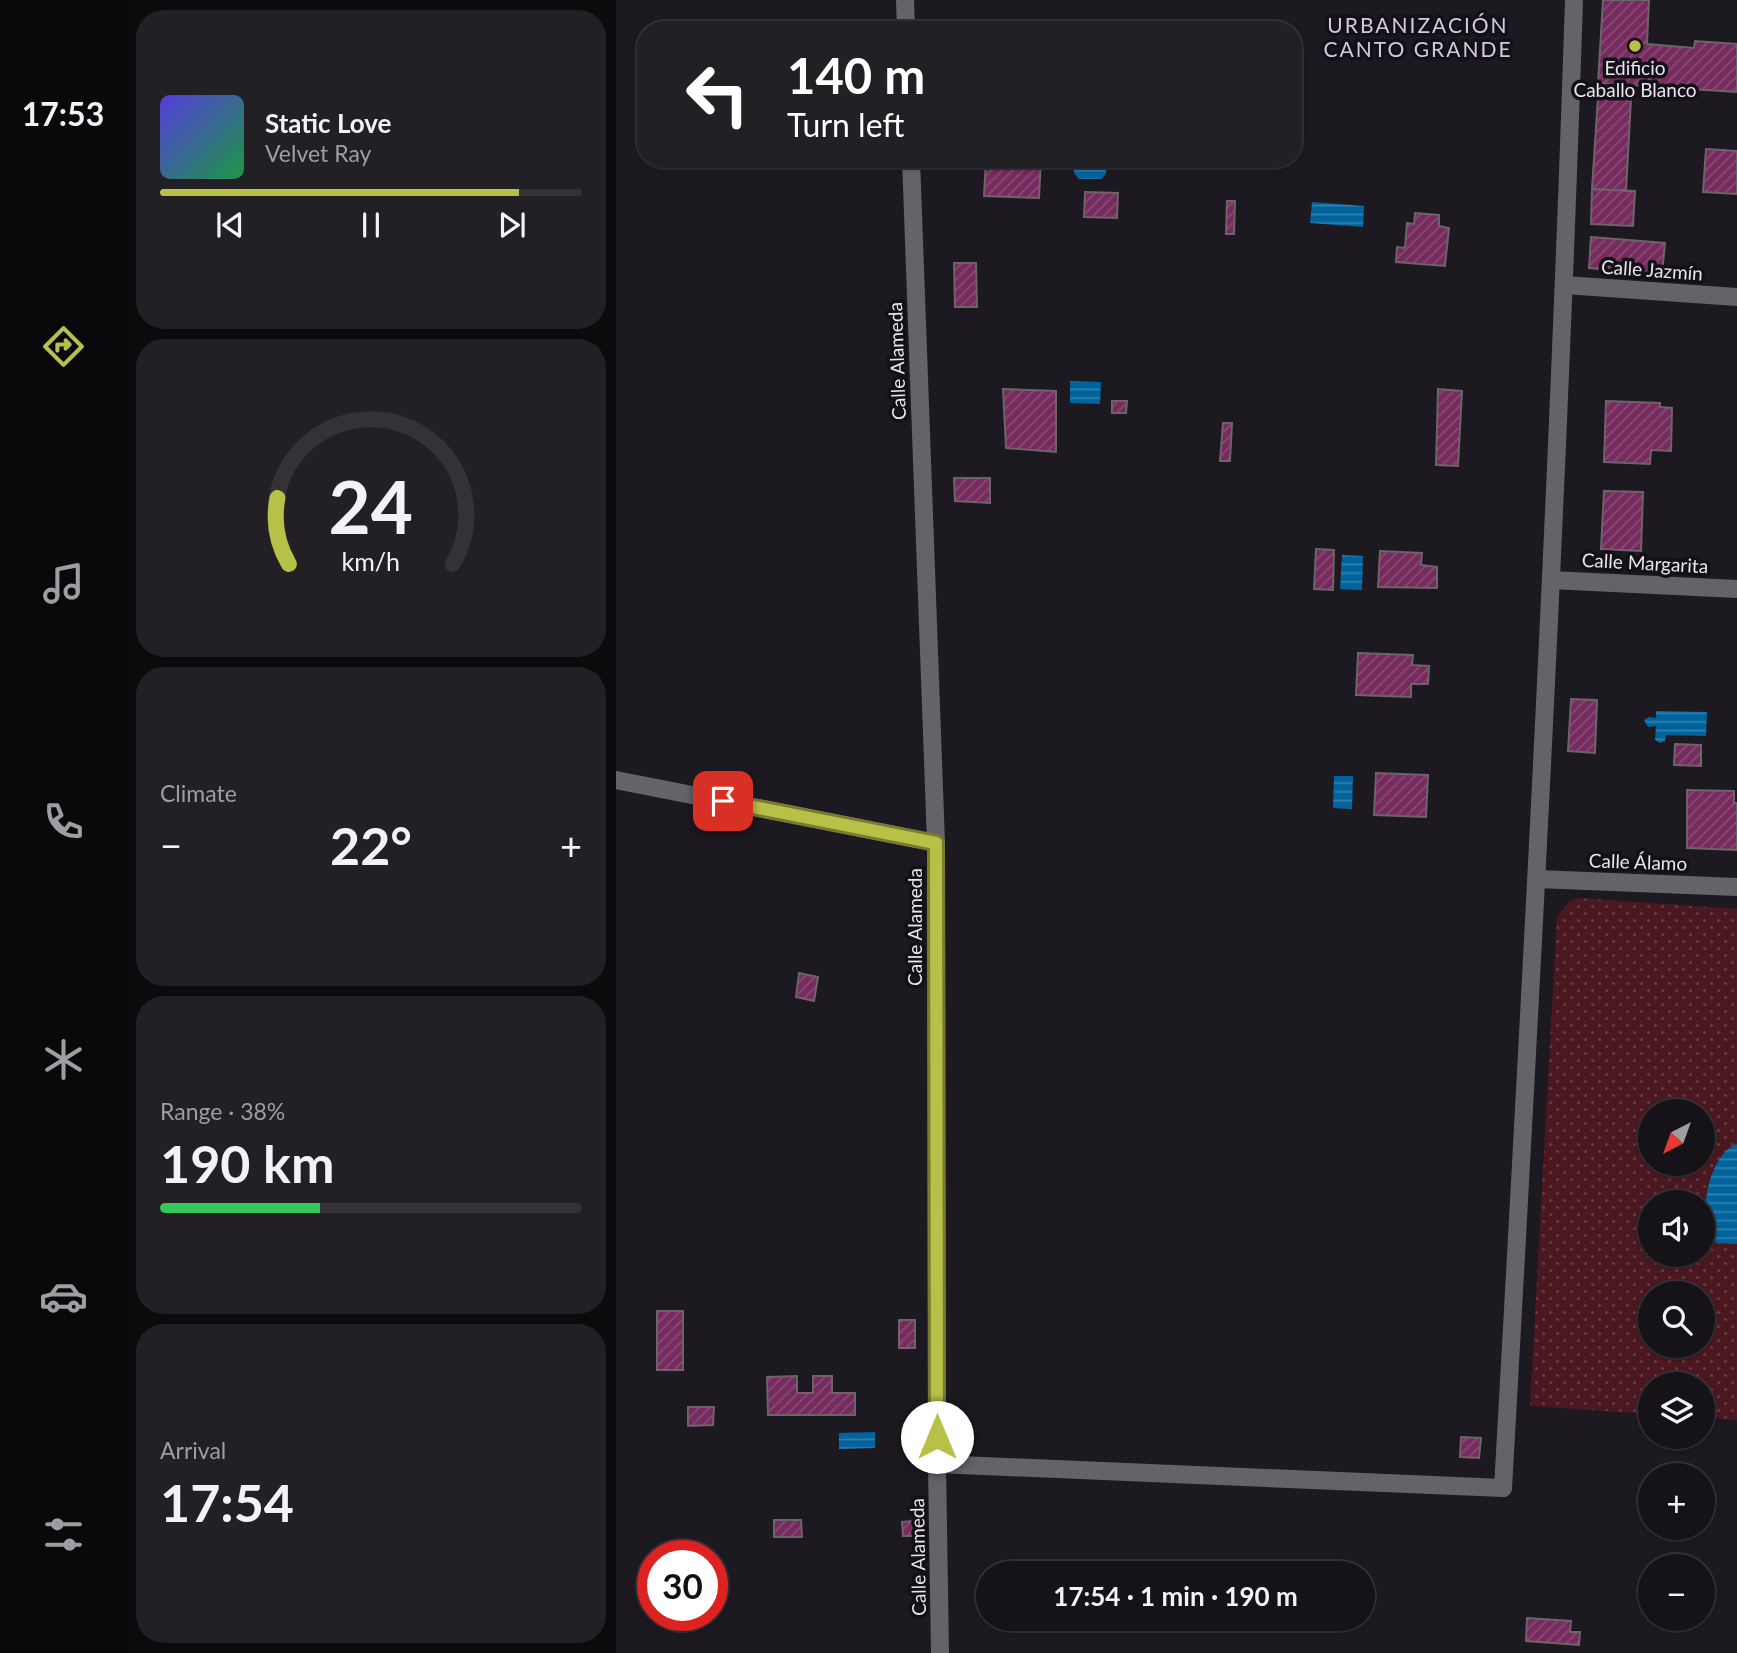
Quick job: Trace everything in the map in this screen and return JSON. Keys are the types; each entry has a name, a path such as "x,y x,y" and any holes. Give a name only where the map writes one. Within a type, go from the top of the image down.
{"street":[{"path":"905,0 906,21"},
{"path":"937,1464 1503,1488 1537,880 1565,285 1574,0"},
{"name":"Calle Alameda","path":"911,168 936,843 940,1653"},
{"name":"Calle Jazmín","path":"1565,285 1737,297"},
{"name":"Calle Margarita","path":"1551,580 1737,589"},
{"path":"616,780 936,843"},
{"name":"Calle Álamo","path":"1537,880 1737,887"}],"shaded area":[{"path":"1579,898 1737,909 1737,1420 1715,1418 1715,1372 1638,1372 1638,1413 1530,1406 1557,917 1569,902"}],"water":[{"path":"1074,168 1107,168 1106,174 1101,179 1079,179"},
{"path":"1312,202 1364,206 1363,227 1310,223"},
{"path":"1070,381 1101,382 1100,404 1070,403"},
{"path":"1342,555 1363,556 1362,590 1340,589"},
{"path":"1656,711 1707,712 1706,736 1666,735 1665,741 1660,743 1655,740 1656,726 1648,727 1644,720 1649,717 1656,718"},
{"path":"1334,776 1353,776 1352,809 1333,808"},
{"path":"1737,1144 1737,1244 1716,1243 1715,1190 1707,1190 1712,1176 1715,1176 1716,1165 1729,1148"},
{"path":"875,1432 875,1448 839,1449 839,1433"}],"building":[{"name":"Edificio Caballo Blanco","path":"1603,0 1649,0 1647,44 1694,48 1695,41 1737,44 1737,92 1598,83"},
{"path":"1598,97 1631,99 1626,191 1592,189"},
{"path":"1706,149 1737,151 1737,194 1703,192"},
{"path":"986,168 1041,168 1039,198 984,196"},
{"path":"1592,189 1635,191 1633,226 1591,224"},
{"path":"1085,192 1118,193 1117,218 1084,217"},
{"path":"1227,201 1235,201 1234,234 1226,234"},
{"path":"1415,213 1439,215 1439,226 1449,228 1445,266 1396,262 1397,247 1405,248 1407,223 1414,224"},
{"path":"1591,237 1665,243 1662,274 1589,268"},
{"path":"954,263 976,263 977,307 955,307"},
{"path":"1003,389 1056,391 1056,452 1006,448"},
{"path":"1438,389 1462,391 1458,466 1436,465"},
{"path":"1112,401 1127,401 1126,413 1112,413"},
{"path":"1606,401 1660,403 1660,407 1672,408 1671,451 1651,450 1650,464 1604,462"},
{"path":"1223,423 1232,423 1230,461 1220,461"},
{"path":"954,478 990,478 990,503 955,501"},
{"path":"1604,491 1643,492 1641,551 1601,549"},
{"path":"1316,549 1334,550 1333,590 1314,589"},
{"path":"1380,551 1422,553 1421,565 1437,567 1437,588 1378,587"},
{"path":"1358,653 1413,655 1412,665 1429,666 1428,684 1411,684 1411,697 1356,695"},
{"path":"1571,699 1597,700 1595,753 1568,751"},
{"path":"1675,744 1701,745 1701,766 1674,765"},
{"path":"1376,773 1428,775 1426,817 1374,815"},
{"path":"1687,790 1734,791 1734,803 1737,803 1737,850 1687,848"},
{"path":"799,973 818,977 814,1001 796,997"},
{"path":"657,1311 683,1311 683,1370 657,1370"},
{"path":"899,1320 915,1320 915,1348 899,1348"},
{"path":"797,1376 797,1393 813,1393 813,1376 832,1376 832,1393 855,1393 855,1415 768,1415 767,1377"},
{"path":"688,1407 714,1407 713,1425 688,1426"},
{"path":"1461,1437 1481,1438 1479,1458 1460,1457"},
{"path":"774,1520 801,1520 802,1537 774,1537"},
{"path":"912,1521 913,1536 903,1536 902,1522"},
{"path":"1527,1618 1571,1621 1570,1632 1580,1632 1579,1645 1526,1641"}],"place":[{"name":"Edificio Caballo Blanco","path":"1635,46"}],"district":[{"name":"URBANIZACIÓN CANTO GRANDE","path":"1418,38"}],"route":[{"path":"723,801 936,843 937,1437"}]}
